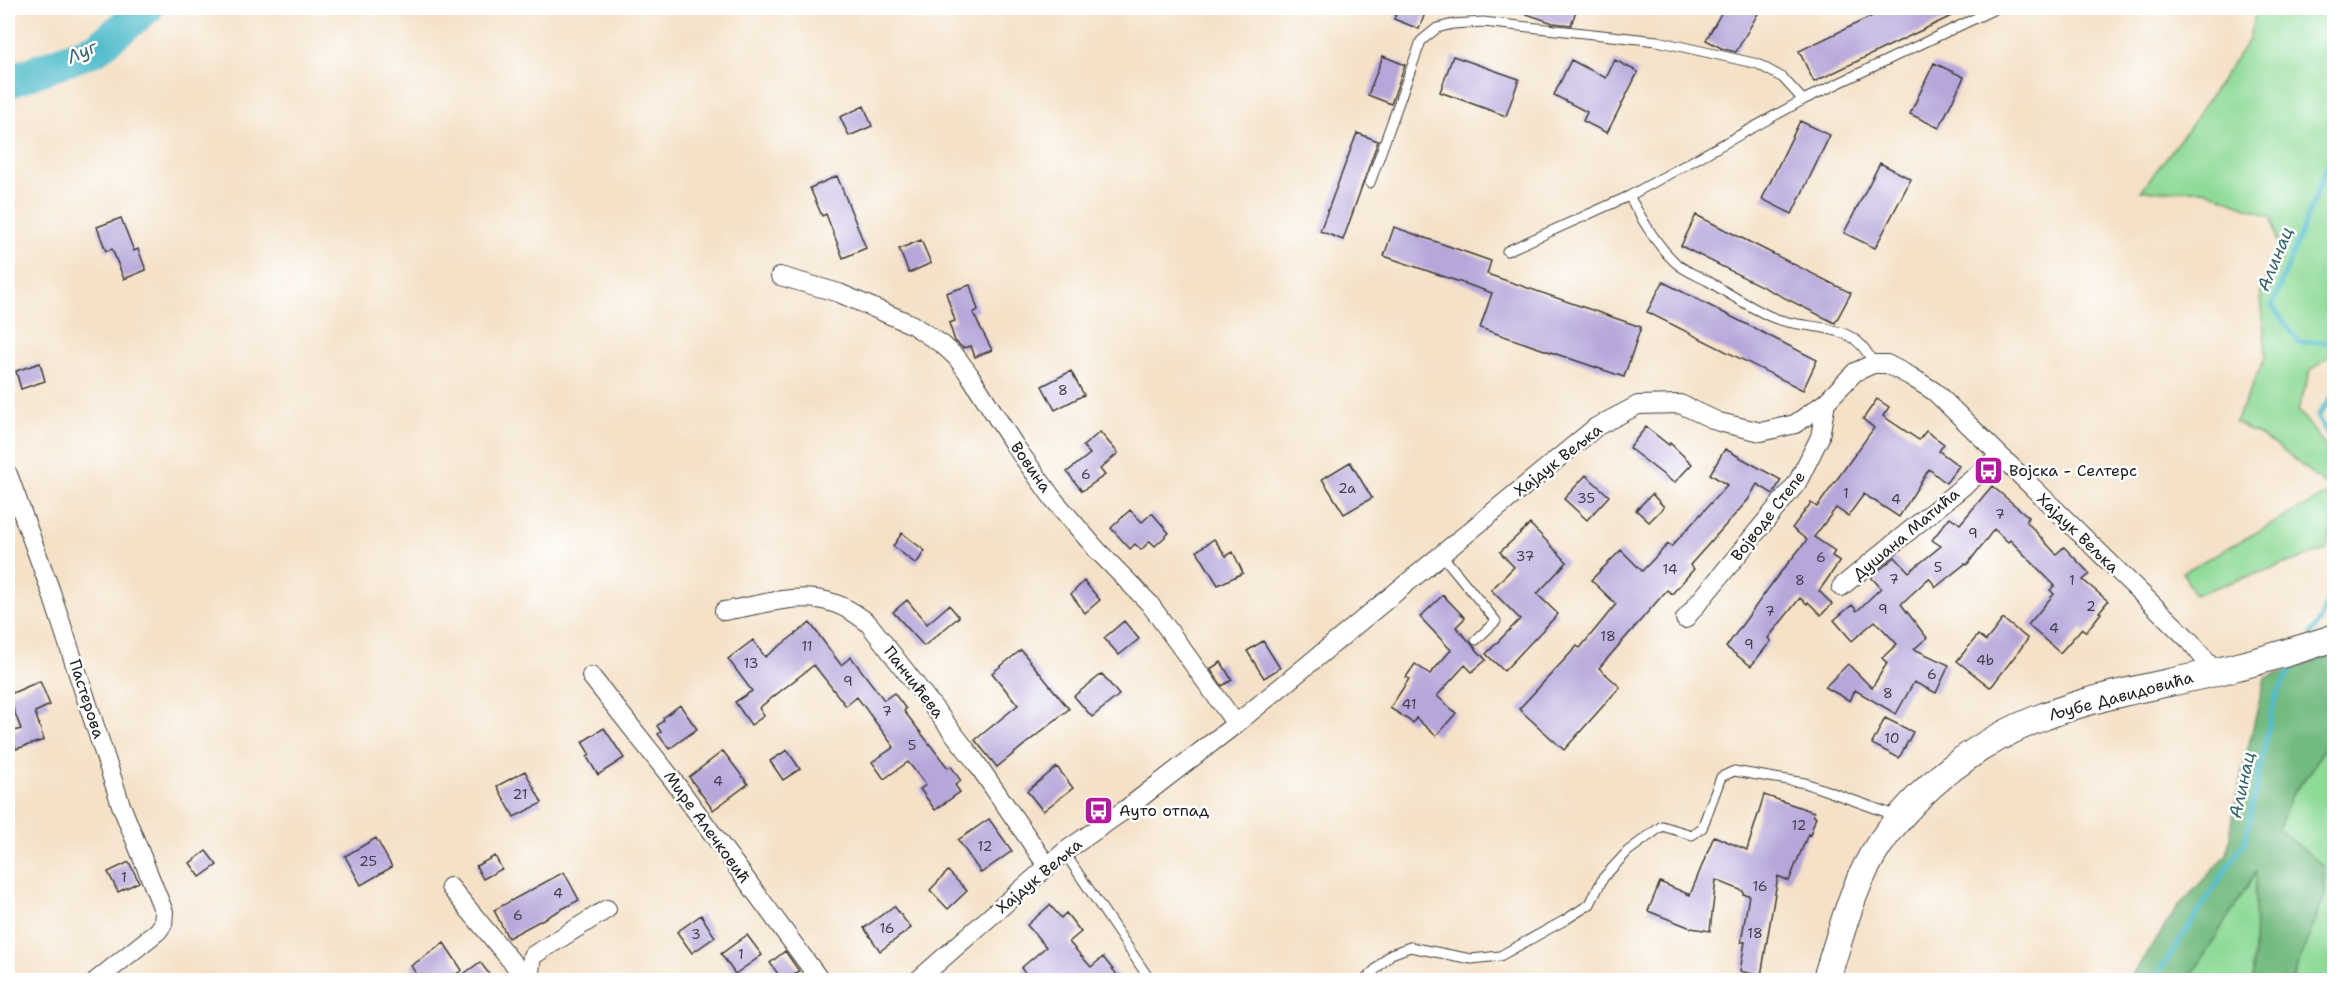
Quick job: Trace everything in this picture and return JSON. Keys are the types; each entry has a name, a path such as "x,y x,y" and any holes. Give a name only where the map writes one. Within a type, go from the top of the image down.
{"main road":[{"name":"Љубе Давидовића","path":"1826,981 1859,884 1878,846 1901,817 1959,763 2018,727 2074,706 2215,672 2333,638"}],"street":[{"name":"Вовина","path":"780,276 839,292 911,324 928,333 957,358 1047,492 1089,542 1149,603 1236,724"},
{"name":"Хајдук Вељка","path":"918,981 1064,852 1236,724 1596,427 1638,405 1680,404 1719,422 1761,432 1795,424 1826,402 1855,372 1873,364 1887,364 1935,392 2190,641 2215,672"},
{"name":"Војводе Степе","path":"1685,619 1797,483 1820,436 1826,402"},
{"name":"Душана Матића","path":"1841,587 1999,457"},
{"name":"Пастерова","path":"8,474 50,589 122,805 164,912 163,924 158,931 97,981"},
{"name":"Панчићева","path":"724,611 810,597 833,602 857,614 869,624 975,761 1048,867"},
{"name":"Мире Алечковић","path":"591,676 673,780 820,981"},
{"path":"450,887 528,981"},
{"path":"528,981 532,956 607,909"}],"lane":[{"path":"1507,251 1629,196 1803,100 1997,8"},
{"path":"1370,183 1421,41 1432,31 1453,24 1494,23 1657,41 1701,49 1758,64 1771,70 1788,83 1803,100"},
{"path":"1629,196 1654,238 1677,264 1768,316 1800,326 1848,334 1863,346 1873,364"},
{"path":"1441,554 1496,621 1476,640"},
{"path":"1365,981 1391,954 1410,947 1471,959 1500,956 1565,920 1590,904 1603,878 1628,851 1662,826 1692,835 1702,828 1721,777 1734,771 1805,783 1901,817"},
{"path":"1064,852 1097,898 1150,981"}],"green space":[{"path":"2257,8 2334,8 2334,353 2311,370 2298,410 2334,457 2334,519 2326,550 2194,595 2183,572 2333,491 2276,445 2235,422 2266,356 2260,285 2281,260 2272,217 2204,190 2141,191 2190,126 2248,41"},
{"path":"2334,655 2334,730 2313,768 2291,796 2278,829 2324,866 2325,895 2292,980 2253,980 2256,872 2189,980 2129,980 2178,907 2227,855 2237,794 2265,678"},
{"path":"2334,730 2334,980 2292,980 2325,895 2278,829 2291,796 2313,768"},
{"path":"2257,871 2253,980 2187,980"}],"building":[{"path":"1399,8 1427,8 1419,29 1394,19"},
{"path":"1516,8 1577,8 1571,25 1553,23 1515,10"},
{"path":"1724,8 1761,8 1736,52 1723,49 1706,40"},
{"path":"1889,8 1968,8 1814,82 1799,51"},
{"path":"1383,56 1405,65 1391,104 1368,95"},
{"path":"1453,56 1519,79 1506,116 1440,92"},
{"path":"1571,60 1606,78 1615,60 1638,72 1607,133 1583,121 1587,112 1554,95"},
{"path":"1934,63 1964,77 1939,128 1910,114"},
{"path":"864,106 872,126 849,136 840,117"},
{"path":"1800,121 1830,135 1792,214 1762,199"},
{"path":"1357,133 1378,141 1343,240 1320,231"},
{"path":"1880,163 1911,179 1875,248 1844,233"},
{"path":"837,176 866,248 843,258 826,214 822,216 810,188"},
{"path":"1696,215 1851,293 1835,323 1681,246"},
{"path":"121,218 134,251 138,249 146,270 124,279 112,249 106,251 97,227"},
{"path":"1394,227 1491,261 1487,274 1641,327 1624,377 1480,328 1492,293 1384,256"},
{"path":"921,240 931,263 909,273 899,249"},
{"path":"1663,282 1817,360 1803,390 1647,312"},
{"path":"970,285 978,310 973,313 992,350 975,357 971,346 963,348 955,341 949,323 955,321 946,293"},
{"path":"40,363 45,381 21,389 16,371"},
{"path":"1071,371 1084,395 1055,410 1042,386"},
{"path":"1877,399 1889,407 1883,416 1919,440 1926,431 1944,444 1939,451 1959,466 1946,483 1929,469 1899,517 1864,494 1848,516 1836,508 1814,537 1835,551 1832,556 1840,561 1819,591 1832,604 1821,615 1808,602 1807,604 1800,598 1768,638 1771,641 1751,666 1726,647 1807,540 1792,528 1811,503 1817,507 1874,428 1863,419"},
{"path":"1646,427 1669,445 1670,443 1692,464 1674,483 1629,448"},
{"path":"1100,432 1118,453 1100,469 1105,475 1082,491 1067,472 1090,454 1083,446"},
{"path":"1725,449 1781,480 1773,494 1757,484 1748,500 1690,565 1694,569 1672,594 1667,590 1599,668 1620,687 1564,750 1519,709 1577,646 1580,648 1616,604 1591,580 1621,550 1642,571 1668,544 1671,547 1727,485 1710,474"},
{"path":"1350,462 1372,498 1344,514 1322,479"},
{"path":"1586,475 1609,496 1587,520 1564,499"},
{"path":"1992,486 2029,517 2026,521 2056,554 2064,547 2090,574 2083,580 2108,601 2086,632 2082,628 2060,653 2028,625 2054,594 2050,590 2055,586 2010,540 2008,542 1994,529 1967,565 1965,564 1936,587 1929,578 1901,604 1927,638 1914,649 1949,665 1936,693 1914,682 1896,714 1855,690 1850,701 1825,687 1848,664 1872,688 1887,663 1882,658 1897,644 1875,621 1852,641 1834,620 1852,605 1857,611 1881,588 1871,577 1895,557 1909,572 1941,546 1932,540 1950,517 1960,524"},
{"path":"1652,494 1664,507 1649,522 1636,510"},
{"path":"1130,510 1142,522 1152,513 1169,533 1155,546 1150,541 1141,550 1135,544 1130,549 1111,528"},
{"path":"1530,524 1567,562 1537,594 1558,614 1504,671 1486,654 1520,619 1491,590 1514,567 1500,552"},
{"path":"902,533 925,551 916,564 893,546"},
{"path":"1214,539 1226,556 1233,552 1243,573 1218,585 1197,551"},
{"path":"1084,581 1100,600 1085,613 1071,594"},
{"path":"1443,595 1465,618 1456,627 1486,660 1472,672 1465,665 1437,696 1456,713 1436,736 1416,718 1413,723 1390,708 1409,679 1406,677 1415,664 1430,674 1451,650 1420,617"},
{"path":"907,600 927,624 949,605 959,617 924,646 893,612"},
{"path":"2003,619 2028,639 1990,687 1957,661 1978,635 1986,641"},
{"path":"1124,621 1139,639 1119,655 1104,638"},
{"path":"810,623 841,665 851,657 884,700 894,693 906,709 904,711 948,768 951,766 961,781 955,785 960,792 935,810 920,789 926,785 908,762 884,779 872,762 894,747 857,697 846,706 814,665 759,708 764,716 751,725 735,702 752,691 728,659 753,640 765,657"},
{"path":"1263,641 1280,668 1264,678 1247,651"},
{"path":"1021,650 1069,709 997,767 975,740 1018,705 992,673"},
{"path":"1221,662 1232,680 1222,686 1210,669"},
{"path":"1102,674 1119,695 1092,717 1074,696"},
{"path":"40,681 50,705 35,712 44,740 16,749 11,732 21,729 8,695"},
{"path":"680,705 697,729 669,749 658,734 661,732 657,726 664,720 663,718"},
{"path":"1885,718 1913,732 1899,758 1872,744"},
{"path":"604,728 624,758 598,775 587,757 590,755 582,742"},
{"path":"787,750 800,769 783,780 770,761"},
{"path":"723,751 748,784 713,810 689,777"},
{"path":"1057,767 1073,788 1043,811 1027,791"},
{"path":"525,771 542,803 514,817 497,786"},
{"path":"1764,795 1814,812 1813,816 1816,817 1789,881 1778,876 1761,976 1740,971 1745,942 1741,942 1749,895 1743,894 1743,891 1716,880 1710,931 1691,928 1648,911 1660,882 1690,895 1714,836 1747,850"},
{"path":"989,819 1012,851 981,873 958,840"},
{"path":"376,838 392,867 361,885 345,856"},
{"path":"206,851 217,865 200,877 190,863"},
{"path":"495,856 502,869 483,879 476,866"},
{"path":"129,862 139,882 118,892 108,872"},
{"path":"948,871 967,891 948,909 930,890"},
{"path":"564,872 579,900 508,938 494,910"},
{"path":"1050,905 1061,918 1066,913 1081,932 1069,942 1091,967 1103,957 1122,981 1031,981 1021,968 1046,947 1027,925"},
{"path":"894,906 911,928 880,951 864,928"},
{"path":"701,915 715,937 692,953 677,932"},
{"path":"747,935 762,955 735,974 721,954"},
{"path":"444,943 462,970 446,981 421,981 411,966"},
{"path":"785,951 799,971 783,981 770,963"},
{"path":"480,962 490,975 482,981 454,981"}],"waterway":[{"name":"Луг","path":"8,82 96,49 147,8"},
{"name":"Алинац","path":"2334,149 2272,306 2299,342 2334,342"},
{"name":"Алинац","path":"2334,394 2318,416 2334,447"},
{"name":"Алинац","path":"2311,635 2322,616 2334,584"},
{"name":"Алинац","path":"2154,980 2245,841 2275,697 2296,661"}],"place":[{"name":"Војска - Селтерс","path":"1988,470"},
{"name":"Ауто отпад","path":"1098,810"}]}
